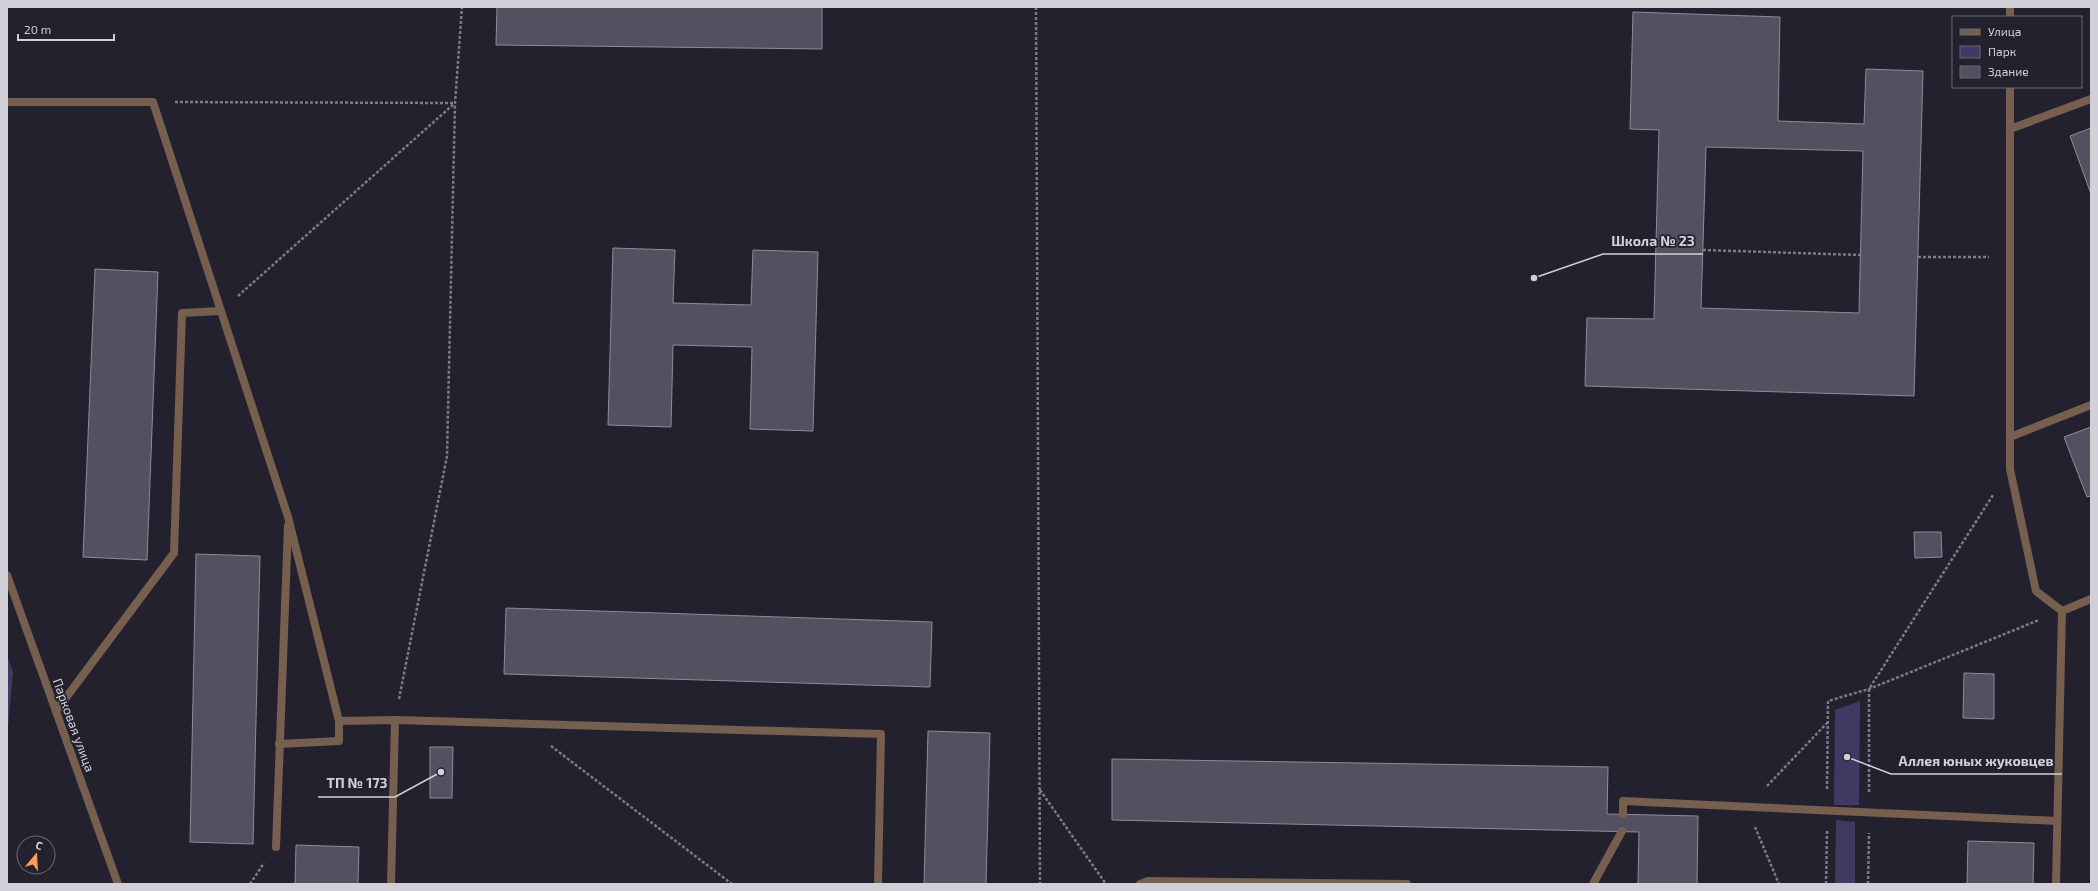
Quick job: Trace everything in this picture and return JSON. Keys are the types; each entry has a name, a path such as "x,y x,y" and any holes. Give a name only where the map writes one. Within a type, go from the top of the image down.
{"street":[{"path":"2010,88 2010,469 2036,591 2062,611"},
{"path":"2010,129 2091,99"},
{"path":"7,102 153,102 288,517 339,721 339,741 279,744"},
{"path":"56,711 174,553 182,313 221,311"},
{"path":"2010,437 2091,405"},
{"path":"276,847 288,517"},
{"name":"Парковая улица","path":"7,575 118,884"},
{"path":"2062,611 2091,600"},
{"path":"2056,884 2062,611"},
{"path":"339,721 395,720 881,734 878,884"},
{"path":"390,884 395,720"},
{"path":"1623,814 1623,801 1827,809 2057,821"},
{"path":"1593,884 1622,831"},
{"path":"1140,884 1148,881 1407,884"}],"path":[{"path":"395,720 447,456 455,103 462,7"},
{"path":"1036,7 1040,884"},
{"path":"153,102 455,103"},
{"path":"221,311 455,103"},
{"path":"1703,250 1860,255"},
{"path":"1918,256 2010,257"},
{"path":"1868,884 1869,689 2010,469"},
{"path":"1826,884 1828,701 1869,689 2062,611"},
{"path":"1779,884 1747,806 1828,723"},
{"path":"523,724 732,884"},
{"path":"1040,790 1106,884"},
{"path":"250,884 276,847"}],"green space":[{"path":"7,655 13,672 7,739"},
{"path":"1860,701 1859,805 1834,805 1835,710"},
{"path":"1836,820 1855,822 1855,884 1835,884"}],"building":[{"path":"497,7 822,7 822,49 496,45"},
{"path":"1633,12 1780,17 1778,121 1864,124 1866,69 1923,71 1914,396 1585,386 1587,318 1654,319 1659,130 1630,129","holes":["1706,147 1863,151 1859,313 1701,308"]},
{"path":"2091,128 2091,194 2070,136"},
{"path":"613,248 675,250 673,303 751,305 753,250 818,252 813,431 750,429 752,347 673,345 671,427 608,425"},
{"path":"95,269 158,272 147,560 83,557"},
{"path":"2091,427 2091,496 2087,497 2064,437"},
{"path":"1914,532 1941,532 1942,557 1915,558"},
{"path":"196,554 260,556 253,844 190,842"},
{"path":"506,608 932,622 930,687 504,674"},
{"path":"1964,673 1994,674 1994,719 1963,718"},
{"path":"928,731 990,733 986,884 924,884"},
{"path":"430,747 453,747 452,798 430,798"},
{"path":"1112,759 1608,767 1607,814 1698,816 1697,884 1638,884 1639,832 1112,820"},
{"path":"1968,841 2034,843 2033,884 1967,884"},
{"path":"296,845 359,847 358,884 295,884"}],"place":[{"name":"Школа № 23","path":"1534,278"},
{"name":"Аллея юных жуковцев","path":"1847,757"},
{"name":"ТП № 173","path":"441,772"}]}
